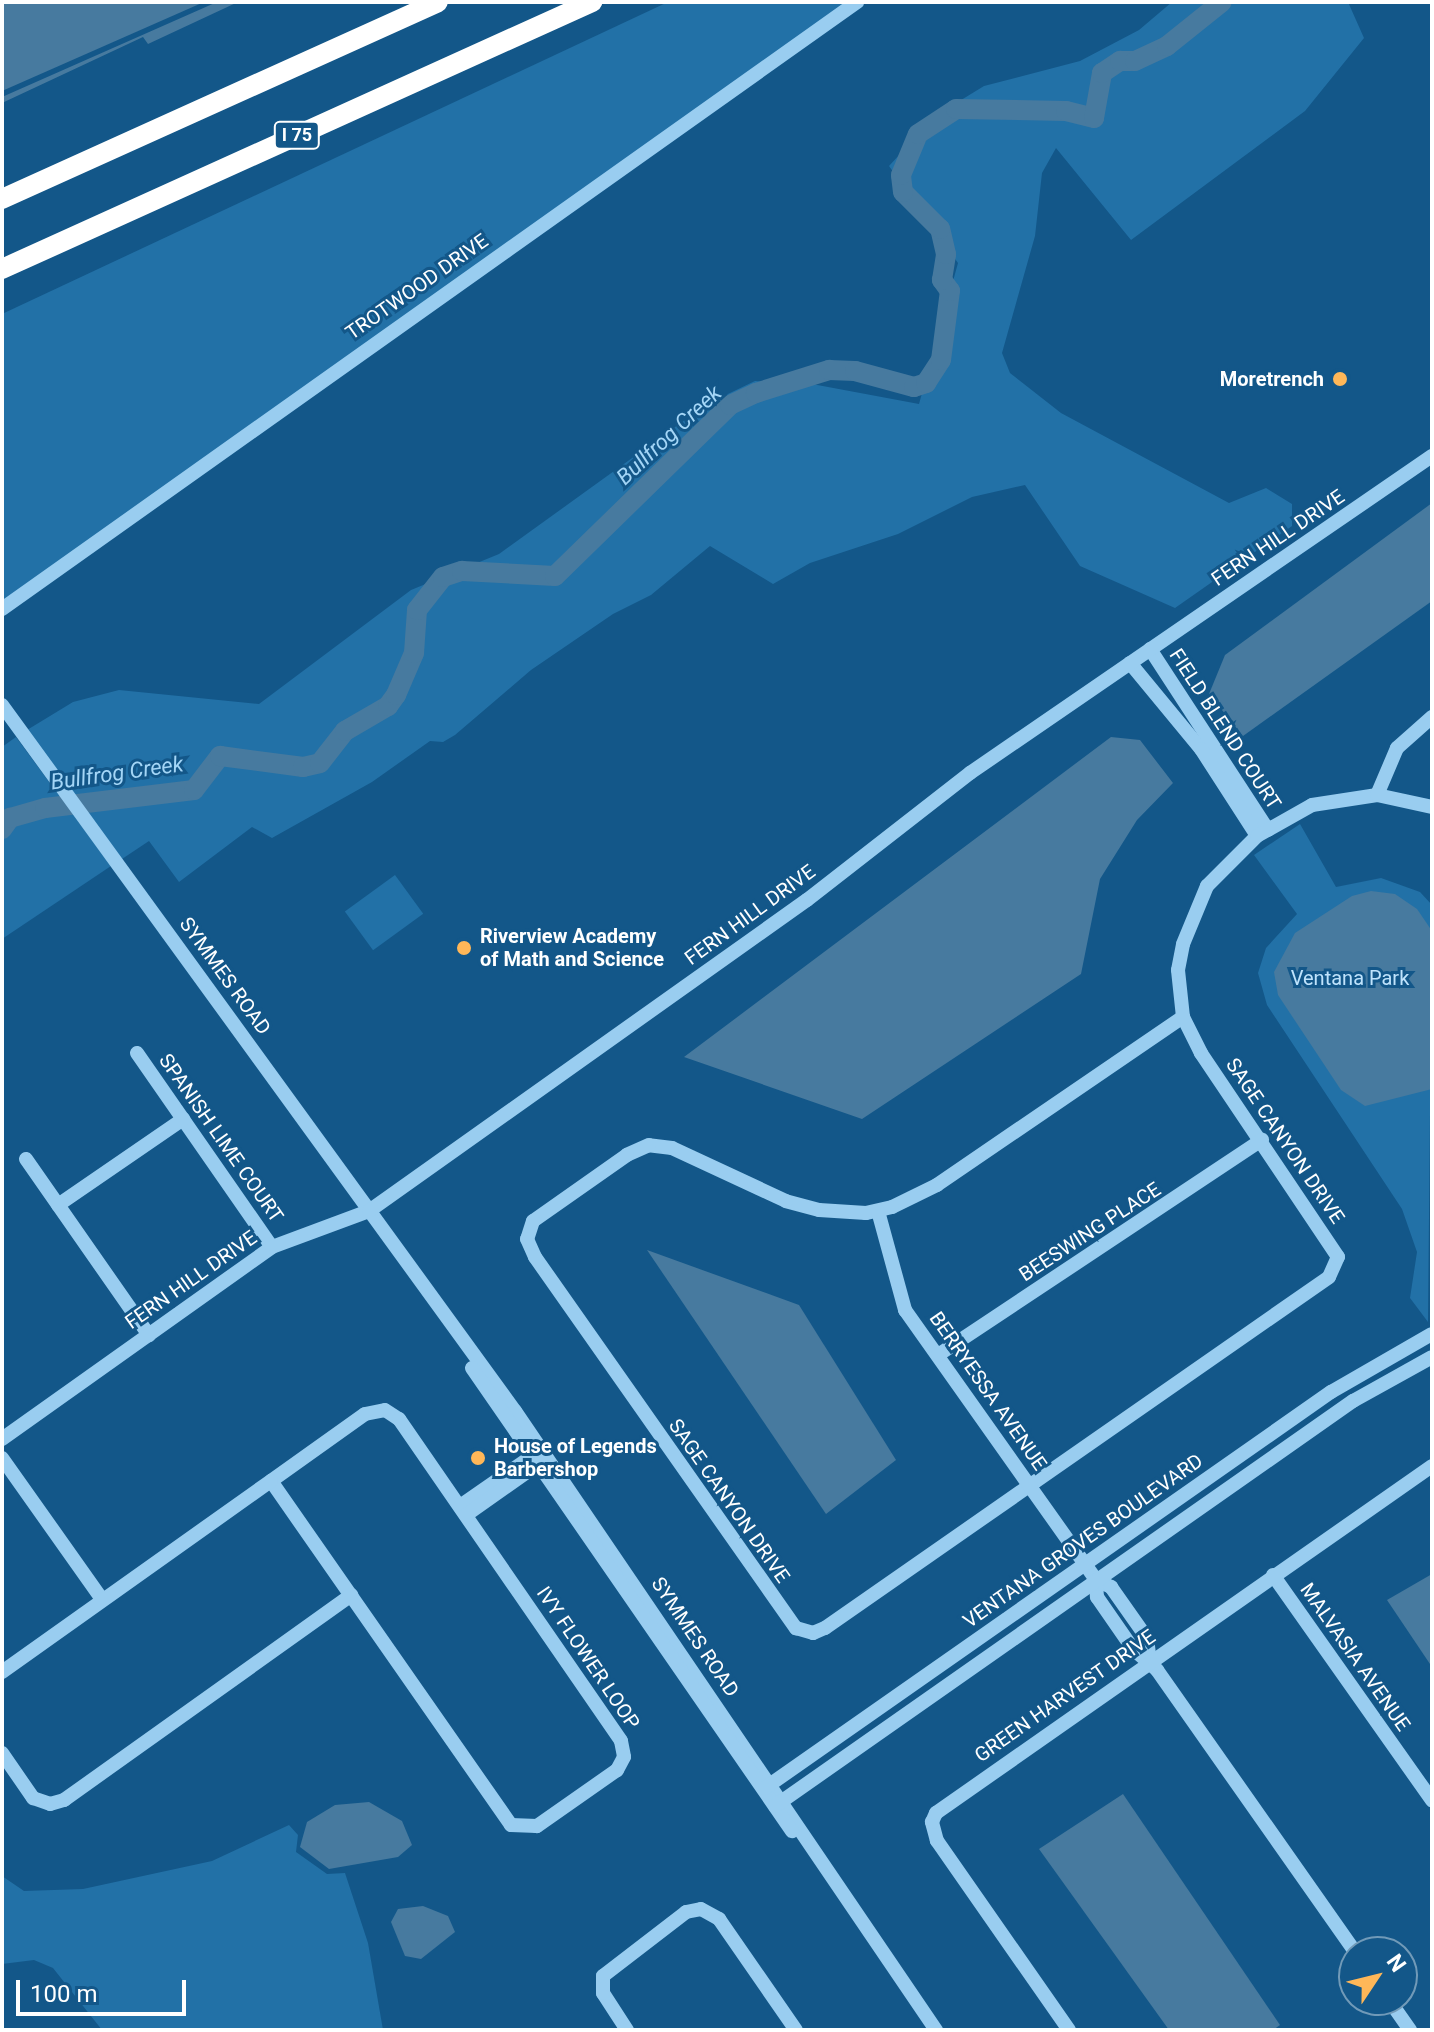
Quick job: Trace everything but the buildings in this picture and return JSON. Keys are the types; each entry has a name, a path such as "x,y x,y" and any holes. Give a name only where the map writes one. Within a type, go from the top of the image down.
{"highway":[{"path":"2,199 438,2"},
{"name":"I 75","path":"2,269 592,2"}],"street":[{"name":"TROTWOOD DRIVE","path":"2,609 857,2"},
{"name":"FERN HILL DRIVE","path":"2,1439 272,1247 369,1211 1130,663 1432,456"},
{"name":"FIELD BLEND COURT","path":"1150,649 1262,833"},
{"name":"FIELD BLEND COURT","path":"1130,663 1201,749 1262,833"},
{"name":"SYMMES ROAD","path":"2,705 369,1211 935,2030"},
{"path":"1432,717 1397,748 1377,795 1432,807"},
{"name":"SAGE CANYON DRIVE","path":"1183,1017 937,1185 878,1211 844,1213 801,1206 672,1148 649,1145 627,1155 533,1221 527,1239 787,1620 803,1633 825,1628 1028,1483 1329,1277 1338,1257 1201,1053 1183,1017 1178,970 1192,912 1207,886 1262,833 1312,805 1377,795"},
{"name":"SPANISH LIME COURT","path":"137,1053 272,1247"},
{"path":"58,1205 183,1119"},
{"name":"BEESWING PLACE","path":"938,1355 1262,1140"},
{"path":"26,1159 149,1335"},
{"name":"BERRYESSA AVENUE","path":"878,1211 905,1310 1096,1580 1099,1600 1133,1649 1150,1661 1344,1936"},
{"name":"VENTANA GROVES BOULEVARD","path":"768,1786 1331,1392 1432,1334"},
{"name":"VENTANA GROVES BOULEVARD","path":"779,1803 1353,1401 1429,1358"},
{"name":"IVY FLOWER LOOP","path":"2,1672 365,1414 385,1410 399,1419 621,1741 624,1757 611,1776 537,1826 511,1825 271,1481"},
{"path":"2,1458 102,1599"},
{"path":"463,1511 539,1458"},
{"name":"GREEN HARVEST DRIVE","path":"1069,2030 937,1841 932,1822 944,1806 1432,1466"},
{"name":"MALVASIA AVENUE","path":"1273,1575 1432,1800"},
{"path":"2,1753 33,1798 50,1804 64,1800 351,1595"},
{"path":"627,2030 603,1993 603,1976 686,1912 701,1909 719,1919 796,2030"}],"green space":[{"path":"668,2 847,2 2,602 2,314"},
{"path":"1172,2 1348,2 1364,38 1305,111 1131,240 1056,148 1042,173 1035,236 1002,353 1010,373 1061,413 1229,503 1266,488 1292,504 1292,526 1175,608 1080,566 1025,485 972,497 898,534 810,563 773,584 710,546 651,595 613,614 531,670 455,735 443,742 430,741 372,782 272,838 252,827 179,882 149,841 122,859 27,730 73,702 119,690 259,704 411,590 499,554 707,404 755,381 812,384 919,404 958,263 889,166 935,116 984,86 1080,61 1139,30"},
{"path":"16,737 111,866 2,939 2,747"},
{"name":"Ventana Park","path":"1300,824 1336,887 1381,878 1420,892 1432,905 1428,1322 1410,1298 1417,1252 1402,1209 1267,1005 1258,973 1266,948 1297,914 1254,855"},
{"path":"395,875 423,914 373,950 345,911"},
{"path":"289,1825 298,1835 296,1852 327,1874 345,1873 368,1943 383,2030 102,2030 53,1968 34,1960 2,1964 2,1876 24,1891 83,1889 212,1861"}],"shaded area":[{"path":"2,2 204,2 2,91"},
{"path":"217,2 238,2 148,44 143,37 2,103 2,97"},
{"path":"1432,503 1432,601 1243,736 1209,694 1225,655"},
{"path":"1111,737 1140,740 1173,783 1137,820 1100,879 1081,974 862,1119 684,1057"},
{"path":"1371,891 1395,894 1417,909 1432,931 1432,1089 1365,1106 1341,1090 1278,995 1274,972 1295,933 1352,896"},
{"path":"647,1250 799,1305 896,1460 826,1514"},
{"path":"1432,1574 1432,1667 1387,1600"},
{"path":"1123,1794 1280,2025 1273,2030 1169,2030 1039,1849"},
{"path":"369,1802 402,1821 412,1845 398,1857 329,1869 300,1847 307,1822 335,1805"},
{"path":"423,1906 448,1916 455,1932 421,1959 405,1956 391,1922 398,1909"}],"waterway":[{"name":"Bullfrog Creek","path":"2,829 10,818 45,808 194,790 220,756 303,767 320,763 345,731 388,706 396,695 414,653 417,610 443,577 462,571 555,576 730,405 756,393 829,370 855,371 914,387 926,383 941,360 950,291 942,280 946,254 940,229 903,192 901,175 918,134 956,109 1066,111 1094,118 1102,73 1120,61 1135,61 1167,46 1222,2"}],"place":[{"name":"Moretrench","path":"1340,379"},
{"name":"Riverview Academy of Math and Science","path":"464,948"},
{"name":"House of Legends Barbershop","path":"478,1458"}]}
